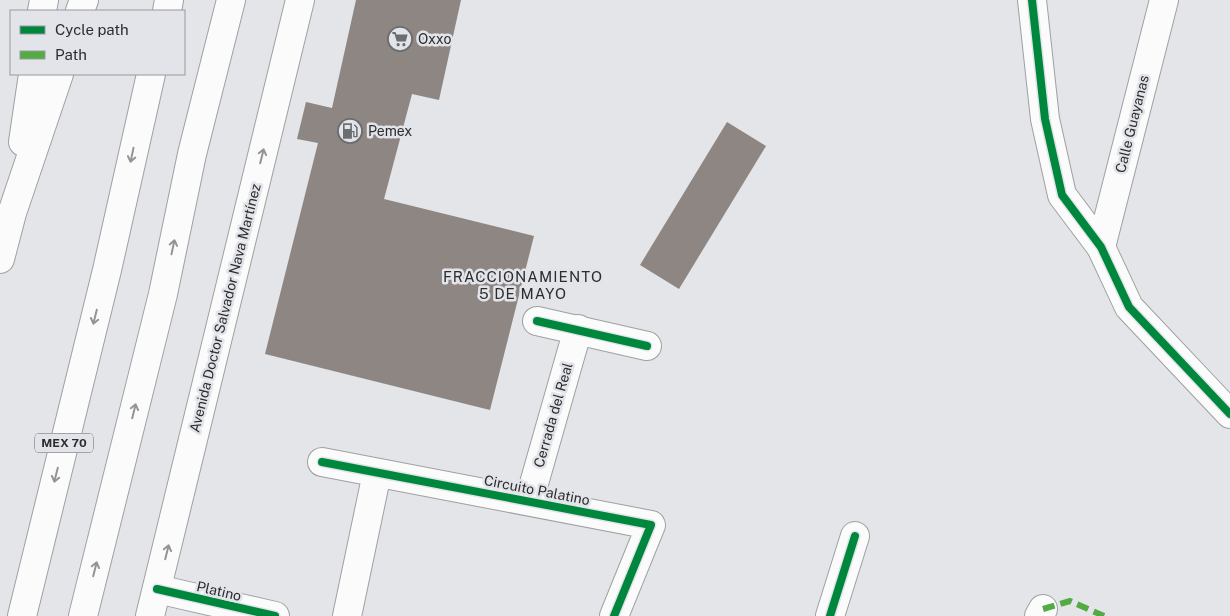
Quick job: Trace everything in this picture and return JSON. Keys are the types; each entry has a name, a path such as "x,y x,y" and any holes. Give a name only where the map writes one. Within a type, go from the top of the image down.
{"main road":[{"path":"83,616 163,294 192,154 231,0"},
{"path":"192,154 247,0"},
{"name":"Avenida Doctor Salvador Nava Martínez","path":"150,616 158,590 300,0"},
{"path":"1032,0 1045,119 1062,195 1101,247 1128,307 1230,414"},
{"name":"Calle Guayanas","path":"1101,247 1164,0"},
{"path":"12,213 33,75"},
{"path":"0,259 12,213 59,75"},
{"path":"141,114 144,75"},
{"name":"MEX 70","path":"22,616 107,270 151,75"},
{"path":"537,321 647,346"},
{"name":"Cerrada del Real","path":"529,501 578,329"},
{"name":"Circuito Palatino","path":"322,462 650,524 614,616"},
{"path":"347,616 377,473"},
{"path":"830,616 855,536"},
{"name":"Platino","path":"158,590 275,616"}],"building":[{"path":"356,0 461,0 439,100 412,94 384,199 534,236 490,410 265,354 318,143 297,139 306,102 332,108"},
{"path":"727,122 766,146 679,289 640,265"}],"marked path":[{"path":"1043,609 1070,601 1104,616"}],"cycle path":[{"path":"1032,0 1045,119 1062,195 1101,247 1129,307 1230,414"},
{"path":"537,321 647,346"},
{"path":"322,462 651,525 614,616"},
{"path":"830,616 855,536"},
{"path":"157,589 275,616"}],"place":[{"name":"Oxxo","path":"400,39"},
{"name":"Pemex","path":"350,131"}],"district":[{"name":"FRACCIONAMIENTO 5 DE MAYO","path":"523,284"}]}
